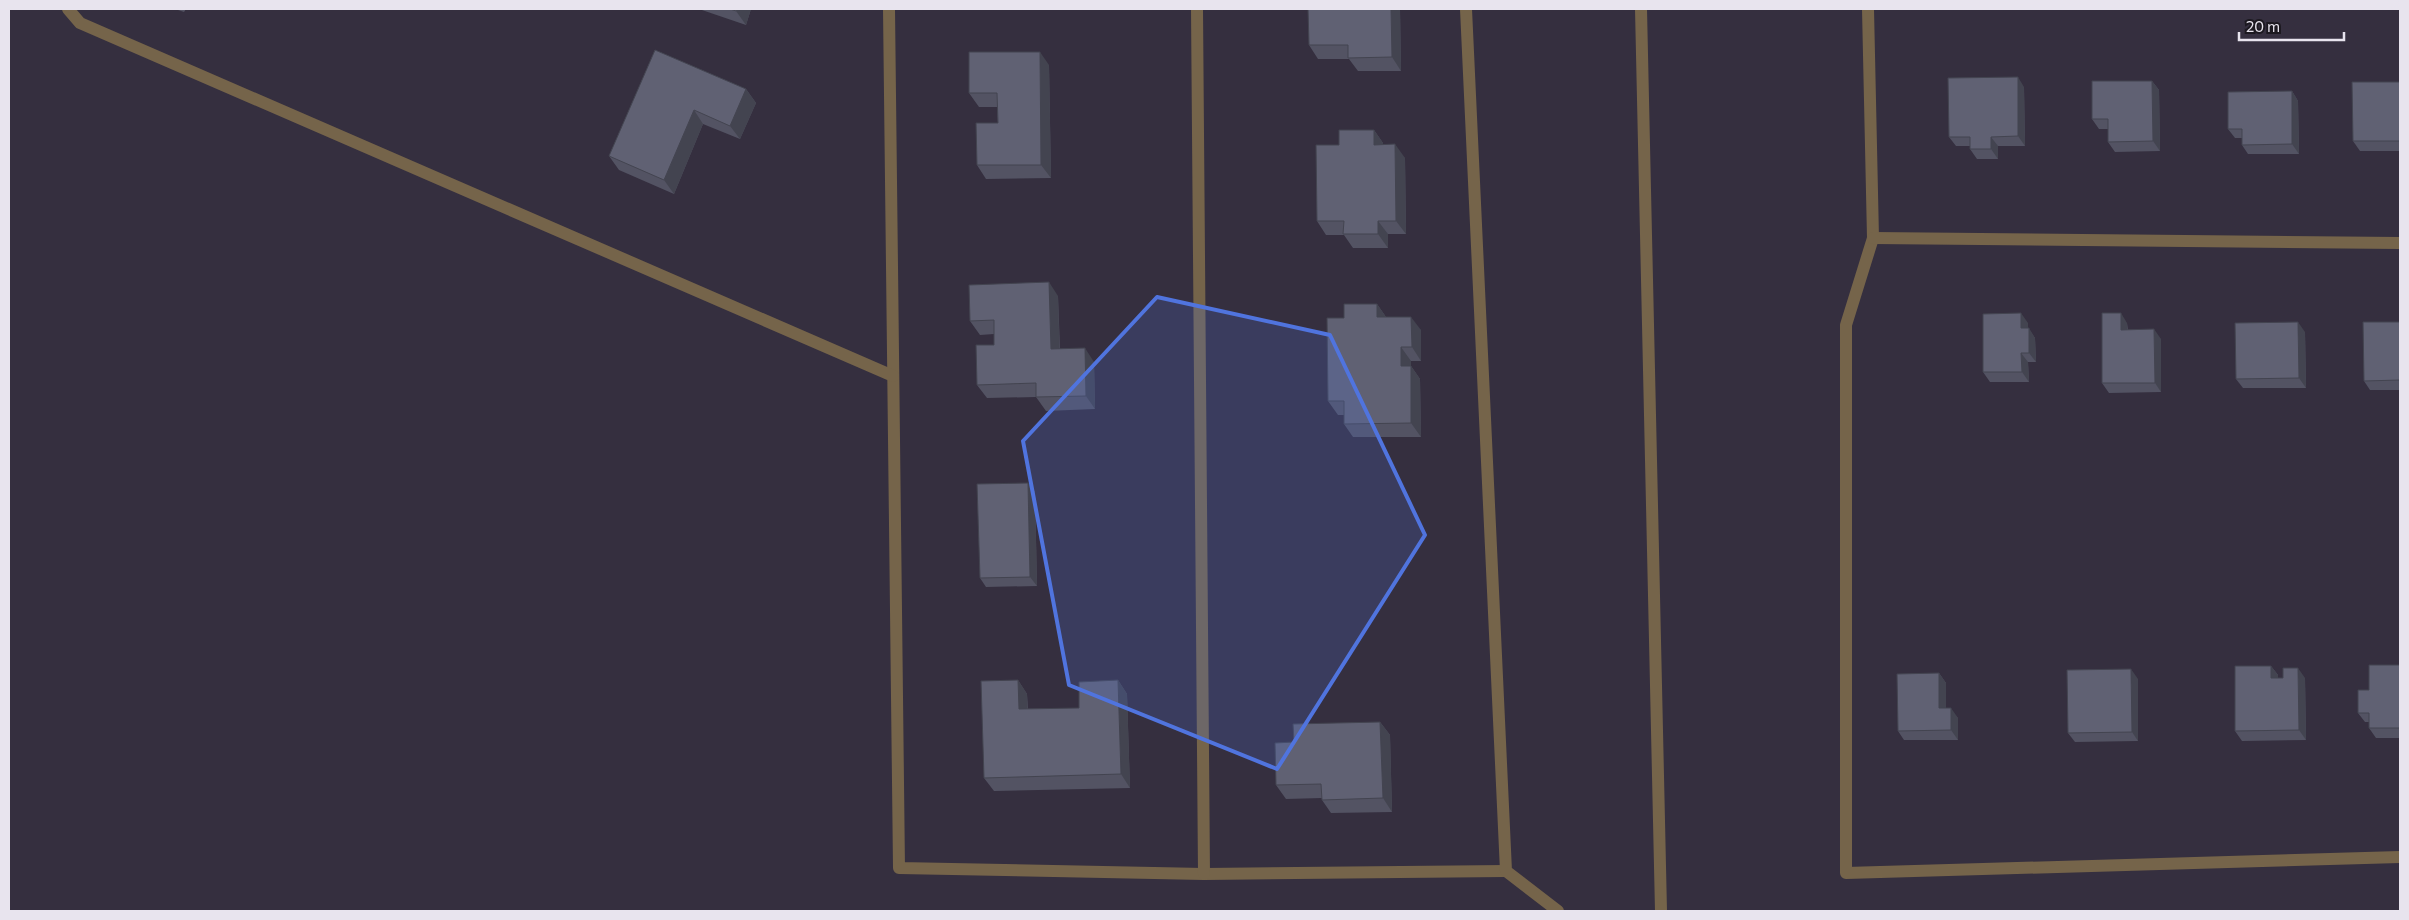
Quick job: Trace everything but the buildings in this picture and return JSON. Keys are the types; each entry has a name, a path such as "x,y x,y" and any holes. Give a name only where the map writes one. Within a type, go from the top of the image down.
{"street":[{"path":"68,9 80,23 894,376"},
{"path":"889,9 899,868 1204,874 1506,871 1558,911"},
{"path":"1197,9 1204,874"},
{"path":"1466,9 1506,871"},
{"path":"1641,9 1661,911"},
{"path":"1868,9 1873,238 1846,325 1846,873 2400,857"},
{"path":"1873,238 2400,243"}],"highlighted area":[{"path":"1157,297 1330,335 1425,535 1277,769 1069,685 1023,441"}]}
